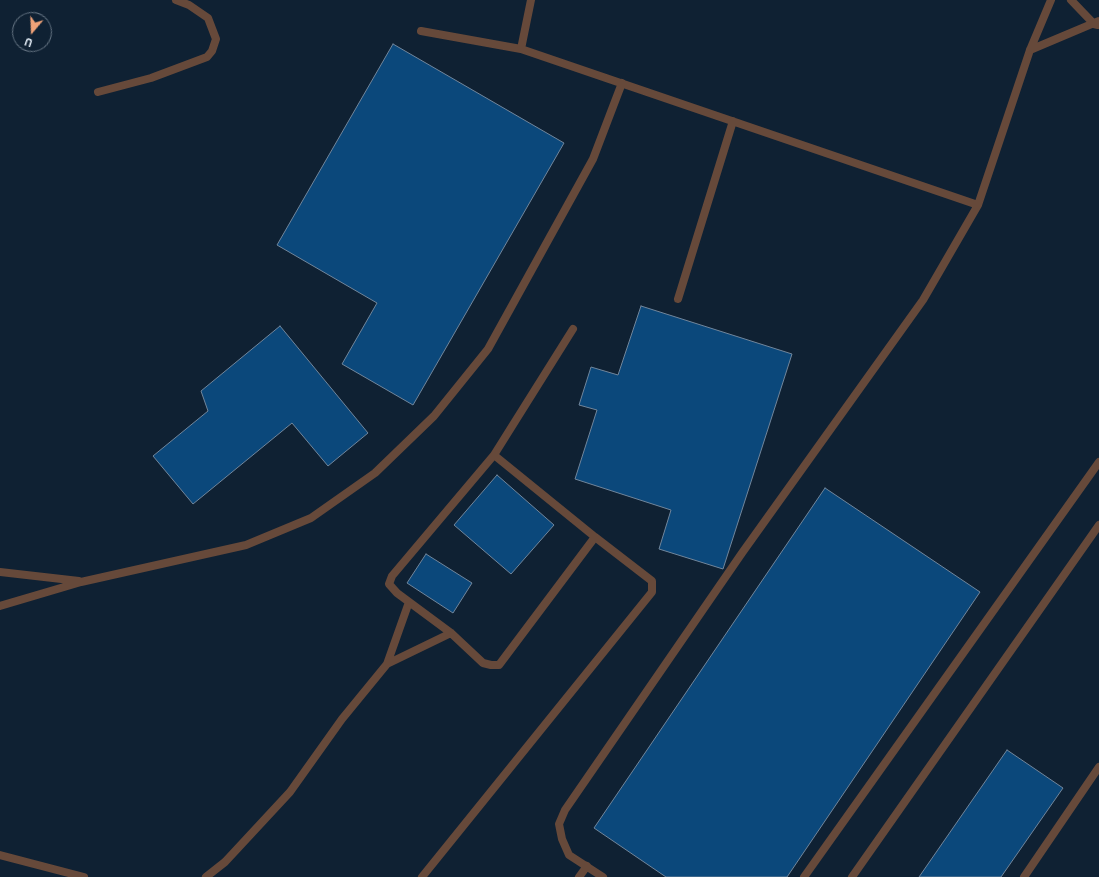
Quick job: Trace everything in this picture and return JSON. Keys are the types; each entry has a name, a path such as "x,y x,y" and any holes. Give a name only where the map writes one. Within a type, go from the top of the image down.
{"lane":[{"path":"98,92 151,78 207,57 212,51 216,39 213,27 208,18 189,5 176,0"},
{"path":"521,49 531,0"},
{"path":"602,877 569,854 562,839 559,824 565,810 742,553 923,300 978,204 1030,50 1051,0"},
{"path":"1030,50 1097,23 1071,0"},
{"path":"421,31 521,49 978,204"},
{"path":"0,606 81,582 246,545 311,518 375,473 434,416 488,349 593,159 622,83"},
{"path":"678,299 733,121"},
{"path":"574,329 494,455 392,576 389,584 397,593 451,633 483,663 499,665 595,537"},
{"path":"422,877 652,592 652,581 494,455"},
{"path":"804,877 1099,462"},
{"path":"852,877 1099,525"},
{"path":"0,572 81,582"},
{"path":"206,877 225,862 290,792 342,719 387,664 409,602"},
{"path":"387,664 451,633"},
{"path":"1024,877 1099,767"},
{"path":"0,855 84,877"},
{"path":"579,877 587,866"}],"building":[{"path":"393,44 564,143 413,405 342,364 377,303 277,245"},
{"path":"641,306 792,354 723,569 659,549 671,510 575,479 597,410 579,405 591,367 618,375"},
{"path":"280,326 368,433 328,466 292,423 193,504 153,456 208,411 201,391"},
{"path":"497,475 554,525 511,574 454,525"},
{"path":"825,488 980,592 787,877 666,877 594,828"},
{"path":"426,554 472,583 453,613 407,583"},
{"path":"1007,750 1063,788 1001,877 919,877"}]}
